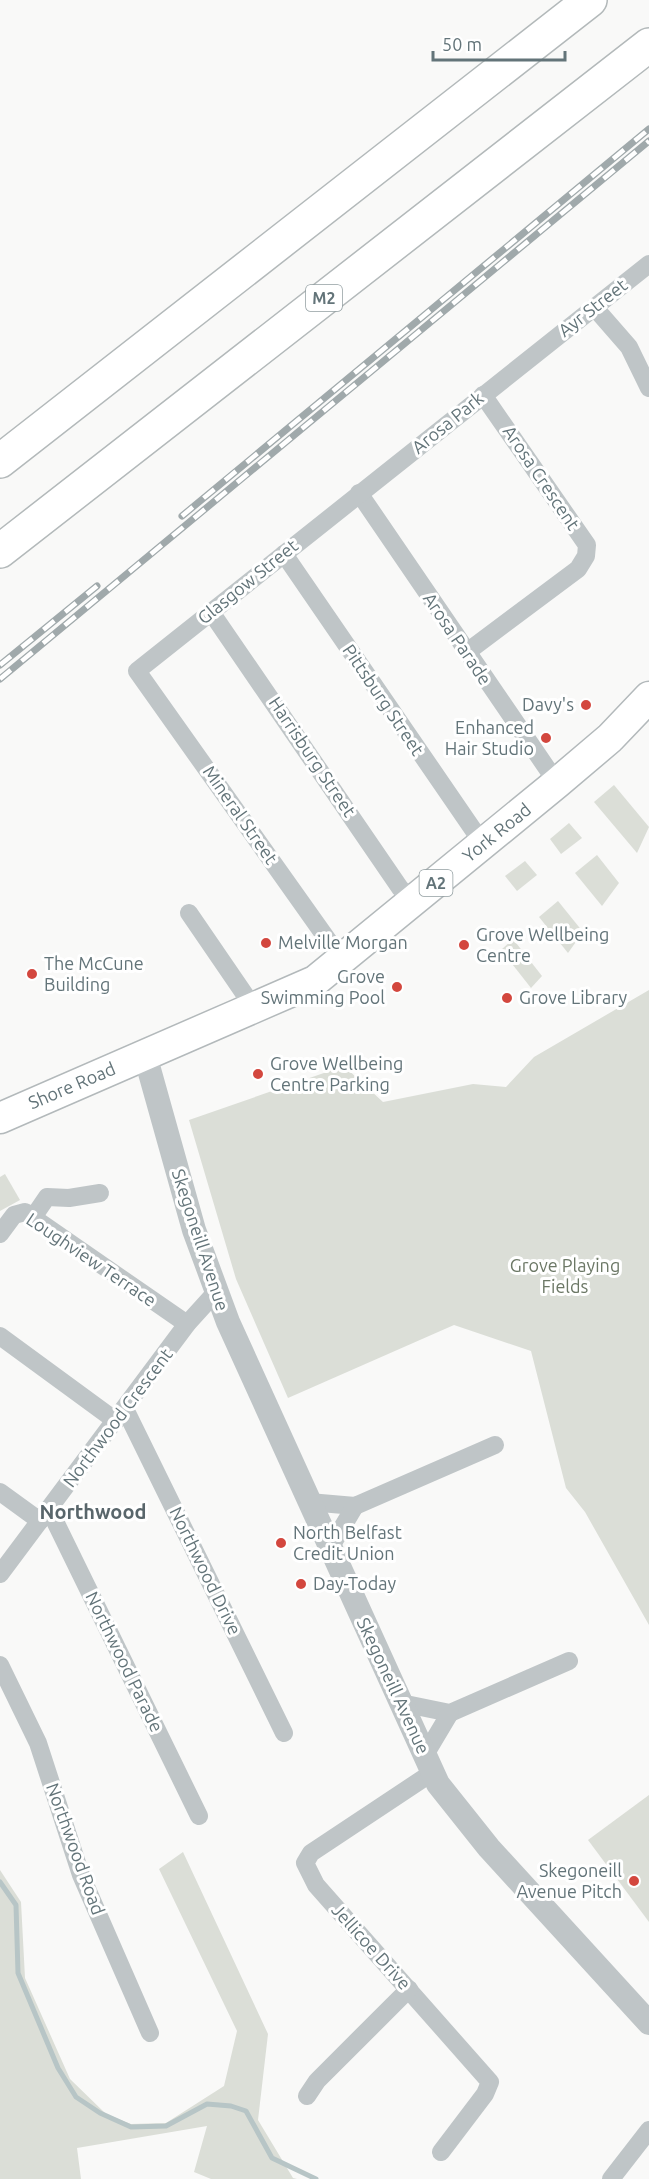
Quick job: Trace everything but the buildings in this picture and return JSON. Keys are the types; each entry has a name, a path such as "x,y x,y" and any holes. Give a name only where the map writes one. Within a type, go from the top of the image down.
{"highway":[{"path":"0,460 590,0"},
{"name":"M2","path":"0,551 649,45"}],"main road":[{"name":"York Road","path":"145,1055 305,986 342,960 610,738 649,697"},
{"name":"Shore Road","path":"0,1119 145,1055"}],"street":[{"name":"Ayr Street","path":"537,352 649,264"},
{"path":"595,308 629,347 649,388"},
{"name":"Arosa Park","path":"359,493 537,352"},
{"name":"Arosa Crescent","path":"466,652 578,569 586,556 587,545 483,395"},
{"name":"Glasgow Street","path":"137,671 359,493"},
{"name":"Arosa Parade","path":"359,493 557,783"},
{"name":"Pittsburg Street","path":"284,554 483,844"},
{"name":"Harrisburg Street","path":"212,612 400,888 413,901"},
{"name":"Mineral Street","path":"137,671 342,960"},
{"path":"189,913 254,1008"},
{"name":"Skegoneill Avenue","path":"145,1055 194,1230 240,1353 443,1793 471,1827 649,2023"},
{"path":"33,1216 47,1197 69,1198 100,1193"},
{"name":"Loughview Terrace","path":"0,1234 14,1215 25,1212 187,1324"},
{"name":"Northwood Crescent","path":"0,1574 187,1324 216,1292"},
{"name":"Northwood Drive","path":"0,1336 121,1415 284,1734"},
{"path":"309,1502 355,1506 495,1445"},
{"name":"Northwood Parade","path":"0,1492 45,1515 199,1816"},
{"path":"330,1548 355,1506"},
{"path":"401,1703 450,1713 569,1661"},
{"name":"Northwood Road","path":"0,1665 38,1743 81,1875 150,2033"},
{"path":"429,1764 450,1713"},
{"name":"Jellicoe Drive","path":"429,1764 311,1853 305,1863 316,1885 490,2082 485,2094 441,2152"},
{"path":"307,2097 317,2081 409,1989"},
{"path":"611,2179 649,2130"}],"green space":[{"path":"614,785 649,827 637,853 594,802"},
{"path":"569,823 582,838 561,854 550,839"},
{"path":"597,855 619,883 602,906 575,873"},
{"path":"525,861 537,875 517,891 505,876"},
{"path":"558,901 583,932 568,953 539,917"},
{"path":"513,939 542,976 531,988 501,950"},
{"name":"Grove Playing Fields","path":"649,990 649,1625 585,1512 566,1488 531,1351 454,1325 288,1398 236,1279 189,1120 344,1066 383,1102 473,1084 506,1087 534,1057"},
{"path":"5,1174 20,1200 0,1211 0,1177"},
{"name":"Skegoneill Avenue Pitch","path":"649,1795 649,1922 588,1840"},
{"path":"183,1852 268,2034 258,2120 293,2178 297,2179 211,2179 194,2172 207,2126 77,2148 81,2179 0,2179 0,1870 21,1902 25,1978 70,2079 106,2114 131,2124 166,2123 224,2086 237,2031 159,1869"}],"waterway":[{"path":"0,1882 16,1905 18,1973 58,2068 76,2097 100,2113 131,2127 166,2126 207,2104 231,2106 246,2111 272,2158 316,2179"}],"railway":[{"path":"182,516 649,129"},
{"path":"0,679 649,141"},
{"path":"0,665 97,586"}],"place":[{"name":"Davy's","path":"586,705"},
{"name":"Enhanced Hair Studio","path":"546,738"},
{"name":"Melville Morgan","path":"266,943"},
{"name":"Grove Wellbeing Centre","path":"464,945"},
{"name":"The McCune Building","path":"32,974"},
{"name":"Grove Swimming Pool","path":"397,987"},
{"name":"Grove Library","path":"507,998"},
{"name":"Grove Wellbeing Centre Parking","path":"258,1074"},
{"name":"North Belfast Credit Union","path":"281,1543"},
{"name":"Day-Today","path":"301,1584"},
{"name":"Skegoneill Avenue Pitch","path":"634,1881"}],"district":[{"name":"Northwood","path":"93,1512"}]}
